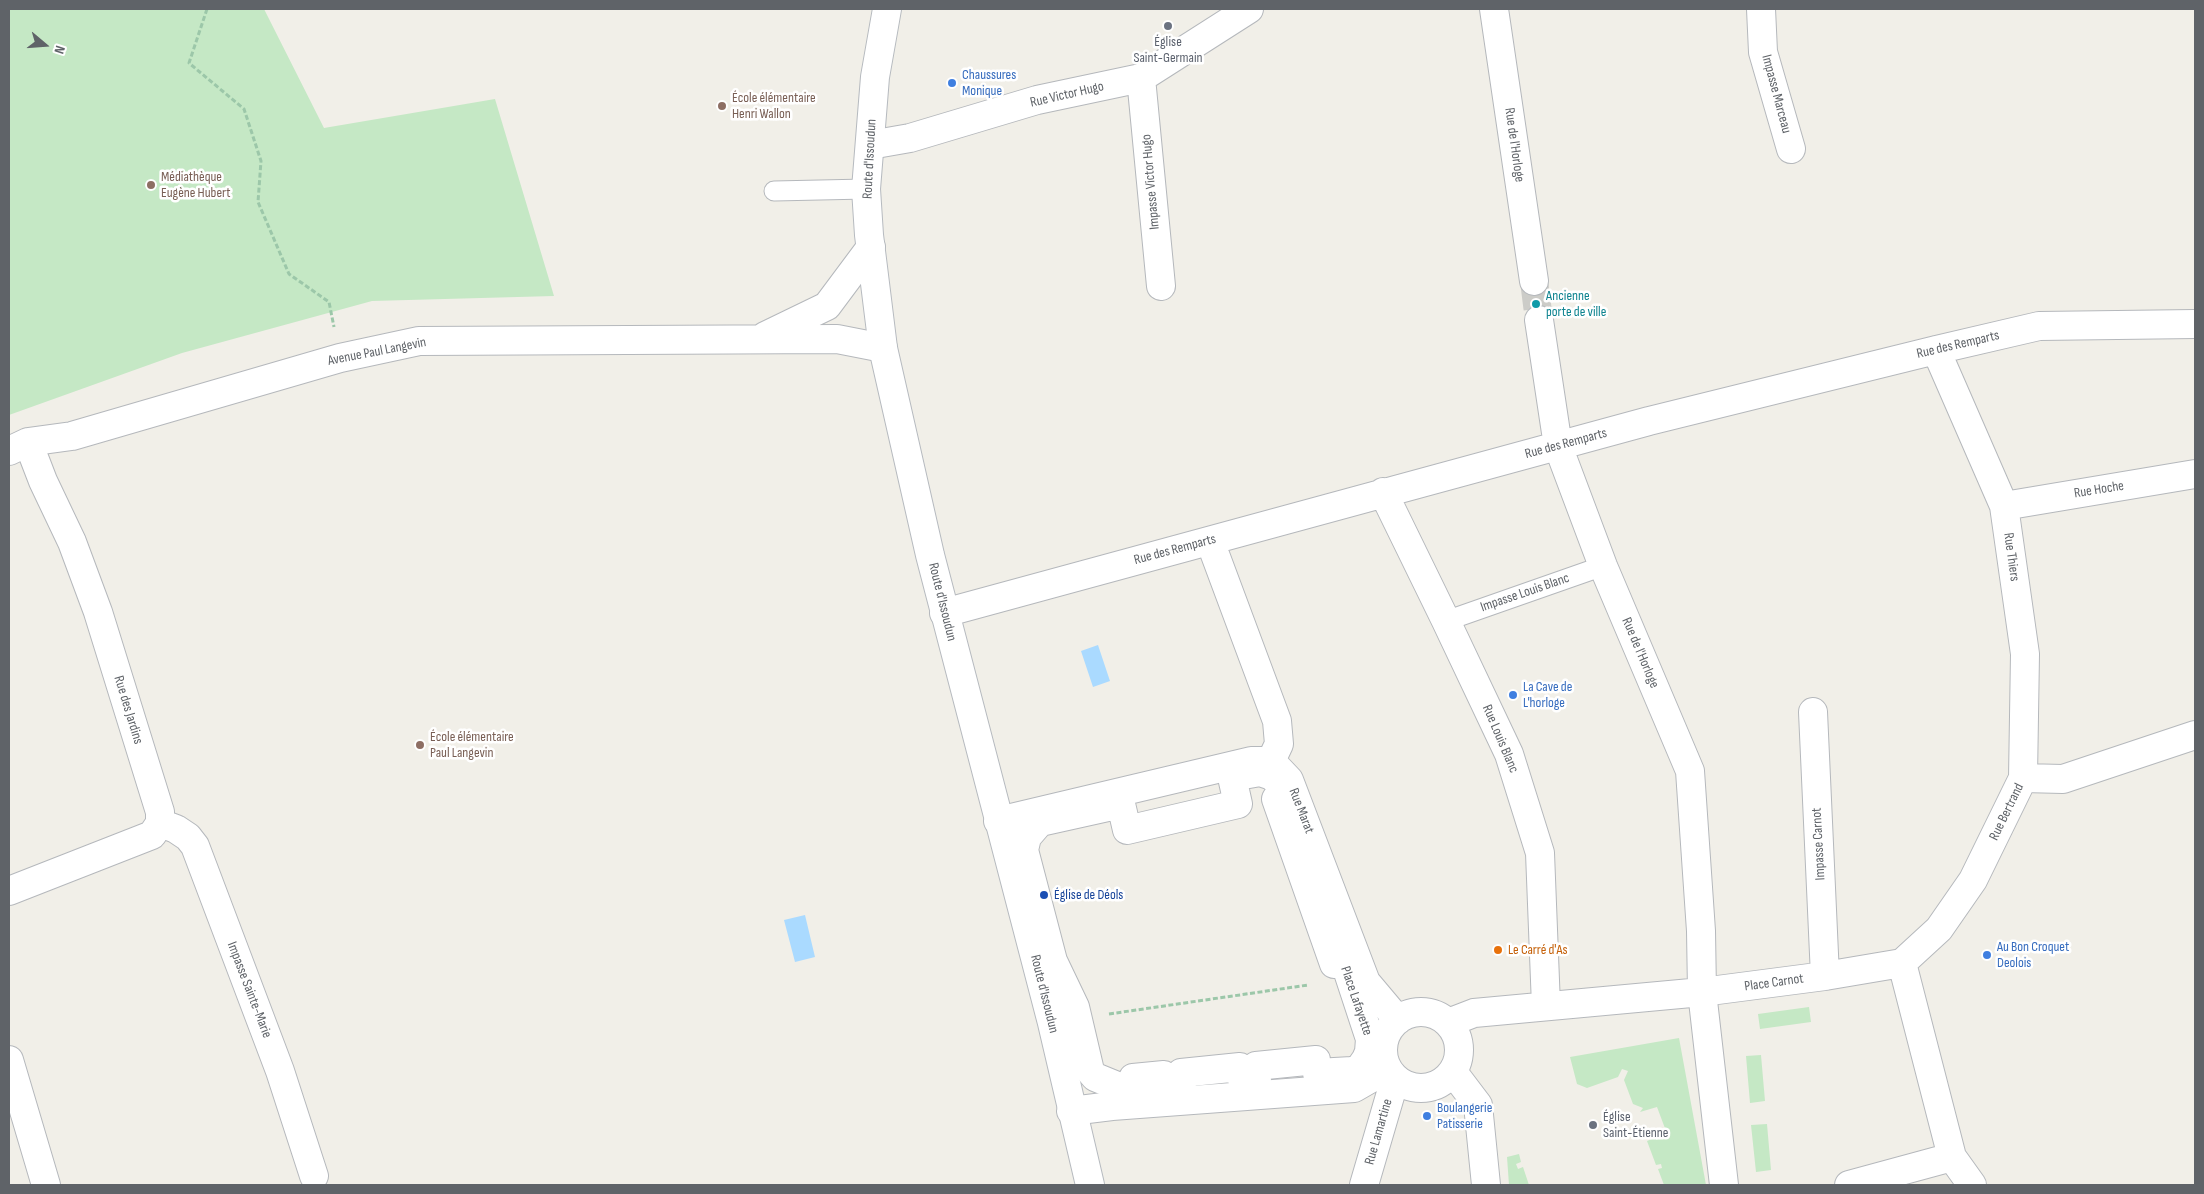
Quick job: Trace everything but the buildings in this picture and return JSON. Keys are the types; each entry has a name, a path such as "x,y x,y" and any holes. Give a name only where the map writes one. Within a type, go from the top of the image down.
{"street":[{"name":"Route d'Issoudun","path":"887,9 875,77 866,189 883,348 944,613 1052,1023 1071,1111 1090,1185"},
{"name":"Rue Victor Hugo","path":"870,145 910,138 1037,100 1141,78 1249,9"},
{"name":"Rue de l'Horloge","path":"1494,9 1534,281"},
{"name":"Impasse Marceau","path":"1761,9 1763,52 1791,149"},
{"name":"Impasse Victor Hugo","path":"1141,78 1161,286"},
{"name":"Avenue Paul Langevin","path":"759,339 827,306 871,247"},
{"name":"Rue de l'Horloge","path":"1539,320 1558,446 1603,566 1690,772 1701,931 1702,992 1724,1185"},
{"name":"Rue des Remparts","path":"944,613 1649,421 2039,326 2195,324"},
{"name":"Avenue Paul Langevin","path":"18,447 72,436 340,358 418,341 837,339 883,348"},
{"name":"Rue Thiers","path":"1936,350 2004,506 2025,654 2023,778"},
{"name":"Rue des Jardins","path":"18,447 43,481 72,542 98,612 160,812 160,823"},
{"name":"Rue Hoche","path":"2004,506 2195,474"},
{"name":"Rue Louis Blanc","path":"1383,492 1509,754 1540,852 1546,1006"},
{"path":"998,821 1251,761 1271,761 1279,744 1278,720 1210,541"},
{"name":"Impasse Carnot","path":"1813,712 1825,976"},
{"name":"Rue Bertrand","path":"1902,963 1939,929 1973,880 2023,778 2063,779 2195,735"},
{"name":"Rue Marat","path":"1271,761 1289,780 1366,982 1398,1020"},
{"name":"Place Lafayette","path":"1260,772 1272,776 1284,788 1286,795 1276,798 1334,964 1344,960 1370,1039 1369,1052 1362,1066 1352,1071 1317,1073 1316,1060 1256,1066 1257,1078 1242,1079 1240,1067 1181,1073 1182,1085 1166,1086 1164,1075 1134,1078 1134,1088 1116,1086 1095,1076 1090,1071 1078,1019 1075,1007 1053,961 1024,850 1027,837 1034,826 1040,822 1121,804 1127,830 1238,804 1232,777 1260,772"},
{"path":"9,891 152,835 160,823"},
{"name":"Impasse Sainte-Marie","path":"160,823 176,829 188,837 195,846 280,1071 314,1176"},
{"path":"1902,963 1952,1157 1972,1185"},
{"name":"Place Carnot","path":"1448,1022 1474,1013 1702,992 1825,976 1902,963"},
{"path":"1428,1012 1448,1022 1456,1033 1459,1046 1458,1060 1453,1072 1443,1081 1432,1087 1419,1088 1406,1086 1391,1074 1383,1059 1382,1048 1389,1027 1407,1014 1428,1012"},
{"path":"9,1060 46,1185"},
{"path":"1453,1072 1478,1105 1486,1185"},
{"path":"1071,1111 1112,1106 1354,1088 1391,1074"},
{"name":"Rue Lamartine","path":"1364,1185 1391,1074"},
{"path":"1849,1185 1952,1157"}],"lane":[{"path":"774,191 866,189"},
{"name":"Impasse Louis Blanc","path":"1446,621 1603,566"}],"path":[{"path":"207,9 189,63 244,109 261,161 258,202 289,274 330,302 340,358"},
{"path":"1078,1019 1350,978"}],"green space":[{"path":"9,9 264,9 324,128 495,99 554,296 372,301 182,353 9,415"},
{"path":"1809,1007 1811,1022 1760,1029 1758,1014"},
{"path":"1679,1038 1706,1185 1664,1185 1658,1169 1662,1168 1661,1164 1656,1165 1647,1141 1652,1139 1650,1136 1666,1131 1657,1107 1640,1112 1643,1108 1633,1104 1624,1080 1628,1071 1622,1069 1618,1077 1587,1088 1577,1084 1570,1057"},
{"path":"1761,1055 1765,1101 1750,1103 1746,1056"},
{"path":"1767,1124 1771,1170 1756,1172 1751,1125"},
{"path":"1519,1154 1521,1162 1516,1164 1518,1169 1523,1167 1529,1185 1509,1185 1507,1157"}],"water":[{"path":"1098,645 1110,681 1093,687 1081,651"},
{"path":"805,915 815,957 795,962 784,920"}],"tunnel":[{"path":"1534,281 1539,320"}],"place":[{"name":"Église Saint-Germain","path":"1168,26"},
{"name":"Chaussures Monique","path":"952,83"},
{"name":"École élémentaire Henri Wallon","path":"722,106"},
{"name":"Médiathèque Eugène Hubert","path":"151,185"},
{"name":"Ancienne porte de ville","path":"1536,304"},
{"name":"La Cave de L'horloge","path":"1513,695"},
{"name":"École élémentaire Paul Langevin","path":"420,745"},
{"name":"Église de Déols","path":"1044,895"},
{"name":"Le Carré d'As","path":"1498,950"},
{"name":"Au Bon Croquet Deolois","path":"1987,955"},
{"name":"Boulangerie Patisserie","path":"1427,1116"},
{"name":"Église Saint-Étienne","path":"1593,1125"}]}
